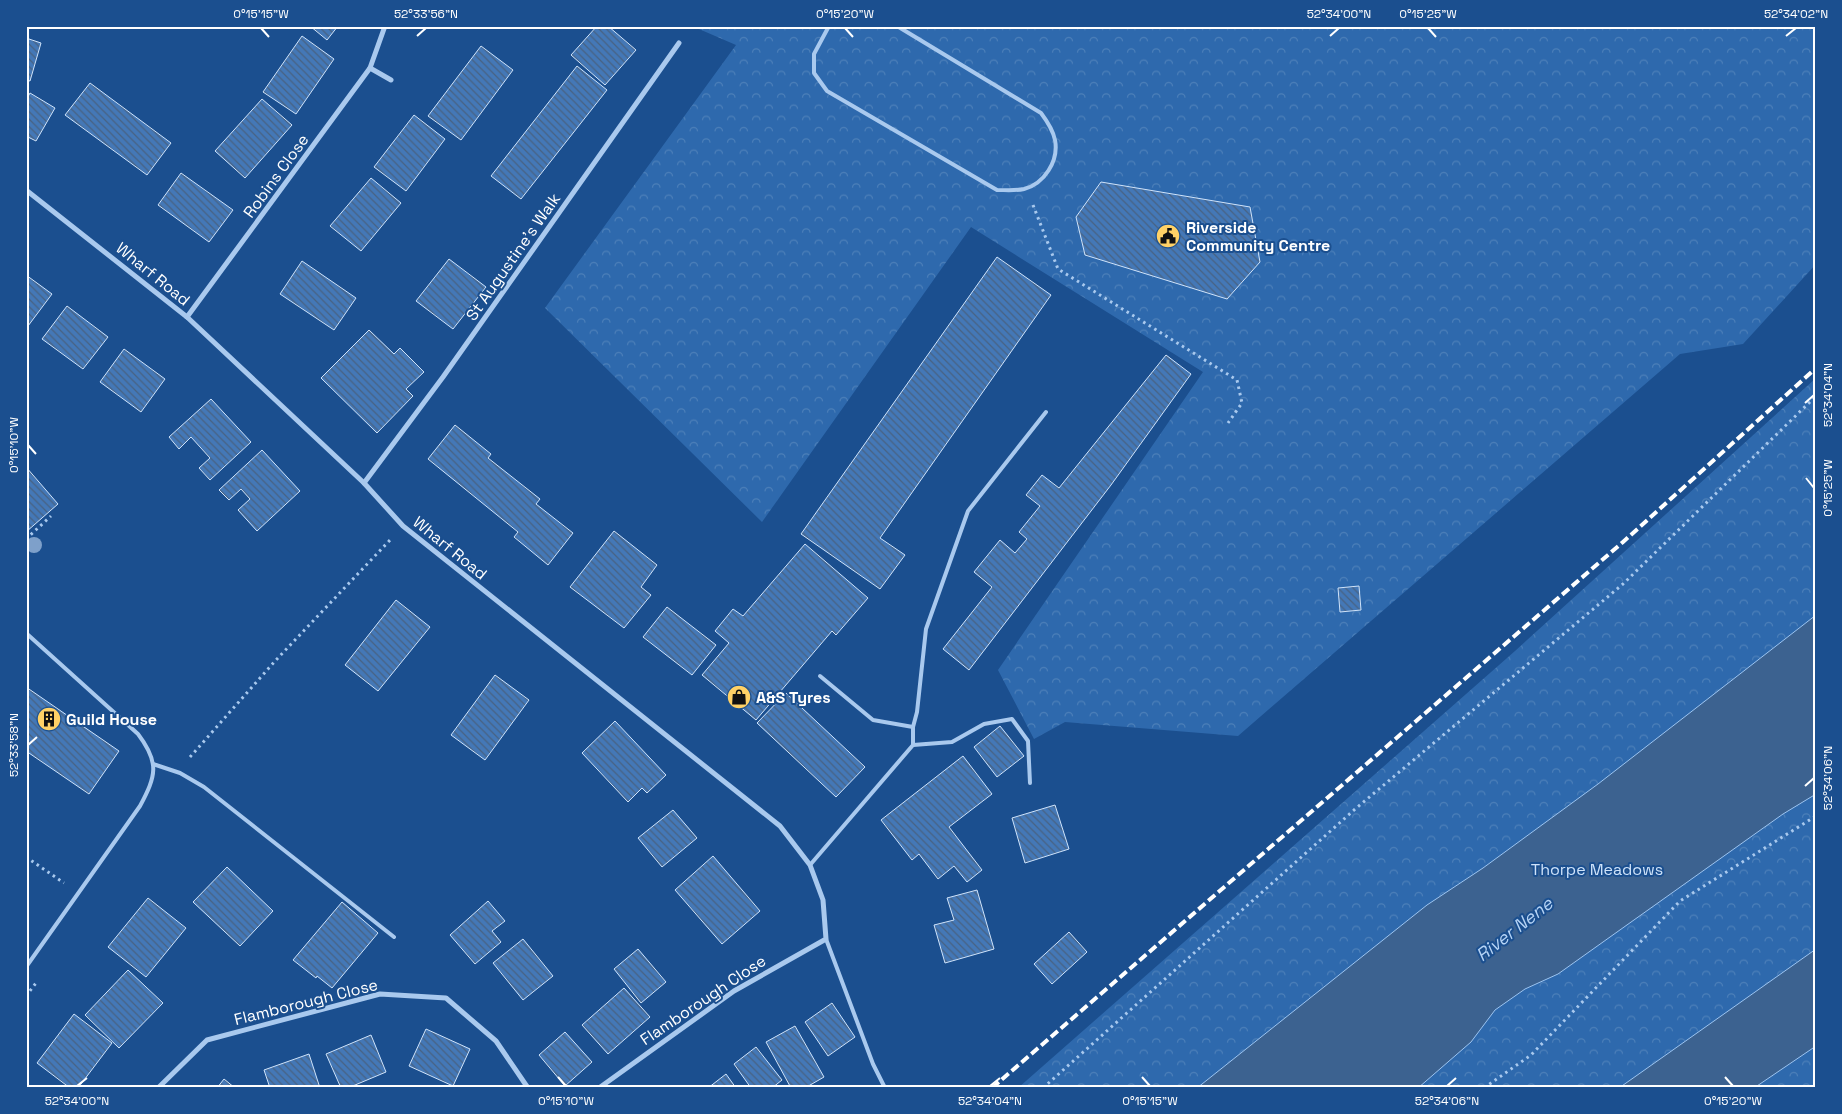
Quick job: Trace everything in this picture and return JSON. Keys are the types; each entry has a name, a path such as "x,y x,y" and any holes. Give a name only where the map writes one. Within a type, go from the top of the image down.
{"street":[{"name":"Robins Close","path":"187,317 370,68 385,26"},
{"name":"St Augustine's Walk","path":"364,483 444,377 679,43"},
{"path":"370,68 390,80"},
{"name":"Wharf Road","path":"26,190 187,317 364,483 403,526 780,826 810,865 823,900 826,939"},
{"name":"Flamborough Close","path":"598,1088 734,991 826,939"},
{"name":"Flamborough Close","path":"158,1088 206,1040 380,994 446,998 496,1042 528,1088"}],"lane":[{"path":"829,26 814,54 814,73 827,91 997,190 1012,191 1026,188 1048,172 1055,157 1055,141 1051,128 1041,113 897,26"},
{"path":"810,865 913,746 913,726 917,712 926,629 968,511 1046,412"},
{"path":"26,633 138,734 148,747 153,764 153,783 140,806 26,967"},
{"path":"820,676 873,720 913,726"},
{"path":"913,746 952,742 984,724 1012,719 1028,740 1030,783"},
{"path":"153,764 180,773 204,787 394,937"},
{"path":"826,939 873,1064 885,1088"}],"path":[{"path":"1026,188 1058,269 1237,380 1242,402 1228,423"},
{"path":"1043,1088 1354,810 1623,584 1816,396"},
{"path":"26,538 52,516"},
{"path":"180,773 188,760 276,660 403,526"},
{"path":"1484,1088 1531,1055 1680,901 1816,816"},
{"path":"26,856 78,893"},
{"path":"26,996 38,981"}],"green space":[{"path":"692,26 1816,26 1816,264 1743,344 1680,354 1238,736 1065,722 1034,739 998,670 1203,372 971,227 762,522 545,308 736,45"},
{"name":"Thorpe Meadows","path":"1816,378 1816,1088 1018,1088 1515,651"}],"water":[{"name":"River Nene","path":"1816,615 1816,794 1783,814 1558,974 1525,989 1495,1010 1471,1042 1418,1088 1197,1088 1427,905 1483,868 1598,784"},
{"path":"1816,949 1816,1046 1754,1088 1619,1088"}],"building":[{"path":"310,26 338,26 327,40"},
{"path":"597,26 608,26 636,50 605,85 571,55"},
{"path":"302,36 334,59 296,114 263,92"},
{"path":"26,38 41,43 30,81 26,80"},
{"path":"481,46 513,70 461,140 428,116"},
{"path":"577,66 607,90 521,199 491,176"},
{"path":"90,83 171,143 147,175 65,115"},
{"path":"30,93 55,108 36,141 26,136 26,100"},
{"path":"262,99 292,125 245,178 215,151"},
{"path":"414,115 445,139 406,191 374,167"},
{"path":"181,173 233,210 209,242 158,205"},
{"path":"371,178 401,203 361,251 330,226"},
{"name":"Riverside Community Centre","path":"1101,182 1250,207 1260,262 1227,299 1085,255 1076,217"},
{"path":"997,257 1051,295 880,538 905,555 880,589 801,534"},
{"path":"449,259 486,287 453,329 416,301"},
{"path":"302,261 356,298 334,330 280,294"},
{"path":"26,275 52,294 28,326 26,325"},
{"path":"67,306 108,337 83,369 42,339"},
{"path":"369,330 394,354 400,348 424,372 406,389 413,396 377,433 321,378"},
{"path":"124,349 165,379 141,412 100,382"},
{"path":"1166,355 1191,374 1111,485 969,670 943,649 992,587 974,572 1000,540 1015,553 1027,539 1019,532 1040,506 1026,495 1042,475 1059,488"},
{"path":"211,399 251,442 210,480 199,468 210,458 191,437 179,449 169,437"},
{"path":"455,425 491,454 488,458 540,499 536,504 573,533 548,565 514,537 518,532 428,459"},
{"path":"262,450 300,491 257,531 238,510 250,499 241,489 229,500 219,490"},
{"path":"26,467 58,504 26,532"},
{"path":"614,531 657,565 641,587 651,595 624,628 570,587"},
{"path":"805,544 868,598 836,635 832,631 756,720 702,675 729,643 715,631 733,609 743,616"},
{"path":"1359,586 1361,610 1340,612 1338,588"},
{"path":"396,600 430,627 378,691 345,665"},
{"path":"667,607 716,645 692,675 643,637"},
{"path":"495,675 529,700 485,760 451,735"},
{"name":"Guild House","path":"26,687 119,751 89,794 26,751"},
{"path":"786,693 865,767 836,797 757,723"},
{"path":"615,721 666,775 647,793 642,788 628,802 582,753"},
{"path":"1000,726 1024,756 997,777 974,747"},
{"path":"963,756 992,794 949,827 982,870 967,882 954,866 938,879 919,854 912,860 881,820"},
{"path":"1055,805 1069,849 1025,863 1012,818"},
{"path":"673,810 697,838 662,867 638,838"},
{"path":"713,856 760,911 722,944 675,890"},
{"path":"227,867 273,911 240,946 193,902"},
{"path":"977,890 994,949 945,963 934,925 954,920 947,898"},
{"path":"148,898 186,928 146,977 108,947"},
{"path":"488,901 505,921 492,931 501,942 475,964 450,935"},
{"path":"342,902 378,933 332,988 293,960"},
{"path":"1069,932 1087,952 1052,984 1034,964"},
{"path":"523,939 553,976 523,1000 493,963"},
{"path":"638,949 666,982 641,1003 614,969"},
{"path":"128,970 163,1003 119,1048 85,1015"},
{"path":"624,988 650,1017 608,1054 582,1025"},
{"path":"832,1003 855,1037 828,1056 805,1022"},
{"path":"74,1014 112,1043 78,1088 70,1088 37,1063"},
{"path":"795,1026 824,1077 805,1088 791,1088 766,1042"},
{"path":"426,1029 470,1049 453,1086 409,1066"},
{"path":"565,1032 592,1062 565,1086 539,1055"},
{"path":"371,1035 386,1072 348,1088 341,1088 326,1054"},
{"path":"756,1047 782,1080 772,1088 751,1088 734,1064"},
{"path":"309,1054 320,1088 270,1088 264,1070"},
{"path":"726,1074 736,1088 708,1088"},
{"path":"224,1079 235,1088 217,1088"}],"railway":[{"path":"992,1088 1623,542 1816,368"}],"place":[{"name":"Riverside Community Centre","path":"1168,236"},
{"name":"A&S Tyres","path":"739,697"},
{"name":"Guild House","path":"49,719"}]}
